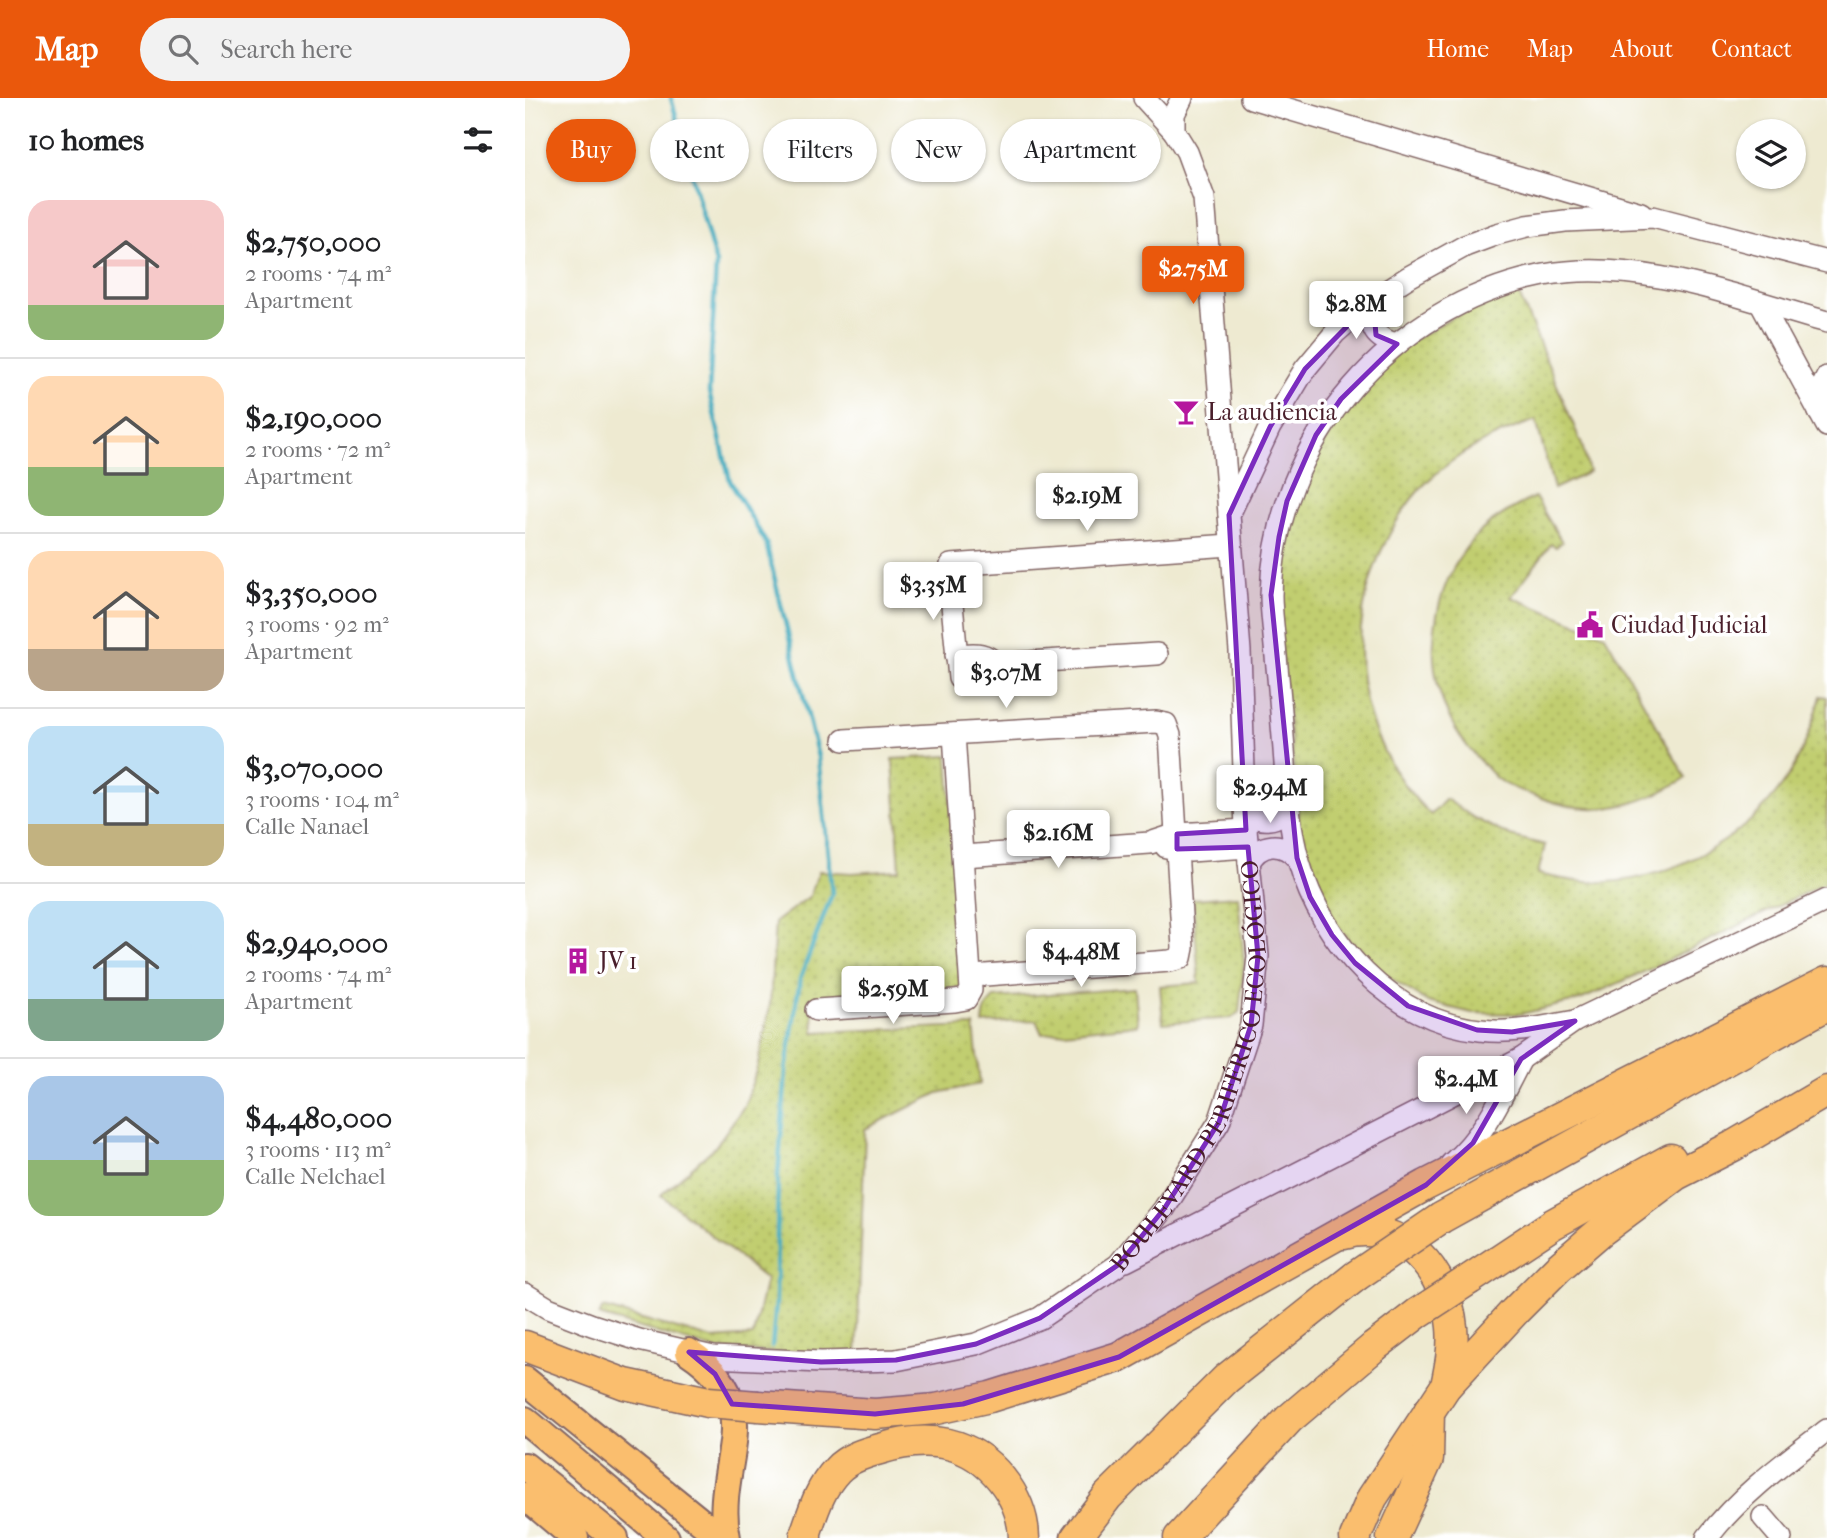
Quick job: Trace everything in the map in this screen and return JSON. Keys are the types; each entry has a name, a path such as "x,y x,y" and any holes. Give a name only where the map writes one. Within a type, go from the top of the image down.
{"highway":[{"path":"525,1346 625,1384 708,1402 875,1414 936,1409 990,1397 1119,1357 1426,1185 1827,982"},
{"path":"1076,1538 1108,1496 1226,1379 1356,1276 1441,1218 1827,1005"},
{"path":"1179,1538 1289,1419 1418,1313 1553,1224 1827,1074"},
{"path":"1355,1538 1372,1498 1446,1386 1531,1294 1601,1231 1676,1175 1733,1146 1827,1091"},
{"path":"1337,1236 1365,1230 1391,1235 1411,1248 1431,1270 1446,1300 1452,1327 1452,1350 1446,1386"},
{"path":"1392,1538 1427,1459 1429,1411"},
{"path":"806,1538 818,1495 838,1468 860,1455 923,1441 950,1445 975,1456 996,1472 1021,1511 1024,1538"}],"main road":[{"path":"689,1352 715,1374 731,1401 734,1412 735,1426 724,1520 727,1538"},
{"path":"525,1380 721,1538"},
{"path":"525,1420 666,1538"},
{"path":"525,1466 615,1538"},
{"path":"525,1496 575,1538"}],"street":[{"path":"1144,98 1174,131 1187,152 1204,198 1229,515"},
{"path":"1174,131 1174,114 1182,98"},
{"path":"1251,98 1653,217"},
{"path":"1595,220 1605,214 1612,204"},
{"name":"BOULEVARD PERIFÉRICO ECOLÓGICO","path":"525,1294 548,1308 592,1325 712,1357 821,1362 896,1360 976,1344 1040,1318 1118,1265 1164,1209 1219,1122 1251,1025 1258,956 1247,837 1240,651 1229,515 1270,426 1305,369 1335,333 1373,300 1406,278 1465,246 1497,234 1540,225 1653,217 1827,262"},
{"name":"BOULEVARD PERIFÉRICO ECOLÓGICO","path":"1575,1021 1512,1032 1477,1030 1442,1022 1408,1006 1355,963 1332,935 1310,897 1297,858 1290,805 1271,595 1284,513 1299,469 1341,399 1397,344 1462,302 1489,291 1545,275 1584,272 1663,278 1827,322"},
{"path":"1373,300 1371,316 1376,335 1382,341 1397,344"},
{"path":"1761,304 1823,419"},
{"path":"1823,419 1822,387 1827,377"},
{"path":"1157,654 997,664 988,656 979,653 956,655 950,565 1230,545"},
{"path":"844,740 1156,722 1166,724 1170,735 1177,842 1183,948 1181,958 971,976"},
{"path":"816,1010 966,999 971,990 954,734"},
{"path":"1247,837 1256,818 1269,820 1282,815 1290,805"},
{"path":"963,856 1247,837"},
{"path":"1247,837 1258,851 1271,846 1286,848 1297,858"},
{"path":"1118,1265 1521,1059 1575,1021 1827,900"},
{"path":"1426,1185 1473,1143 1486,1125 1521,1059"},
{"path":"1707,1538 1766,1477 1827,1430"},
{"path":"1763,1517 1781,1538"}],"highlighted area":[{"path":"1373,300 1376,335 1397,344 1341,399 1316,435 1287,501 1271,595 1297,858 1310,897 1332,935 1355,963 1408,1006 1477,1030 1512,1032 1575,1021 1521,1059 1473,1143 1426,1185 1119,1357 963,1404 875,1414 732,1404 715,1374 689,1352 821,1362 896,1360 976,1344 1040,1318 1118,1265 1164,1209 1219,1122 1251,1025 1258,956 1248,847 1177,849 1177,834 1246,830 1229,515 1270,427 1305,369"}],"green space":[{"path":"1518,292 1582,445 1589,472 1554,489 1536,420 1493,437 1467,451 1424,485 1407,505 1389,535 1373,571 1364,608 1360,645 1362,682 1371,719 1385,754 1405,786 1431,815 1446,799 1474,818 1510,836 1545,845 1538,874 1585,882 1614,881 1643,877 1671,868 1724,841 1747,823 1768,803 1786,780 1807,739 1821,696 1827,697 1827,882 1648,970 1580,1000 1521,1014 1472,1013 1428,1002 1387,976 1360,954 1327,913 1303,859 1278,616 1280,556 1313,460 1354,398 1405,345 1455,316"},
{"path":"1535,497 1562,542 1556,547 1551,544 1511,597 1605,635 1686,778 1665,790 1628,804 1607,808 1575,807 1505,784 1492,774 1467,746 1456,730 1440,694 1434,635 1447,581 1465,549 1481,531 1507,512"},
{"path":"948,756 963,987 812,998 814,1032 974,1026 980,1084 938,1093 865,1129 857,1355 717,1350 599,1316 603,1308 713,1339 753,1336 766,1279 661,1195 715,1147 745,1105 758,1065 770,1006 775,922 810,896 819,871 852,873 900,870 893,759"},
{"path":"1238,896 1244,963 1239,1012 1232,1018 1163,1023 1160,986 1199,983 1193,899"},
{"path":"1135,988 1138,1025 1042,1034 1036,1020 983,1024 985,1010 994,998"}],"waterway":[{"path":"671,98 716,264 709,392 730,481 766,543 818,757 832,894 800,979 786,1070 778,1176 776,1303 772,1347"}],"place":[{"name":"La audiencia","path":"1186,412"},
{"name":"Ciudad Judicial","path":"1590,625"},
{"name":"JV 1","path":"578,961"}]}
